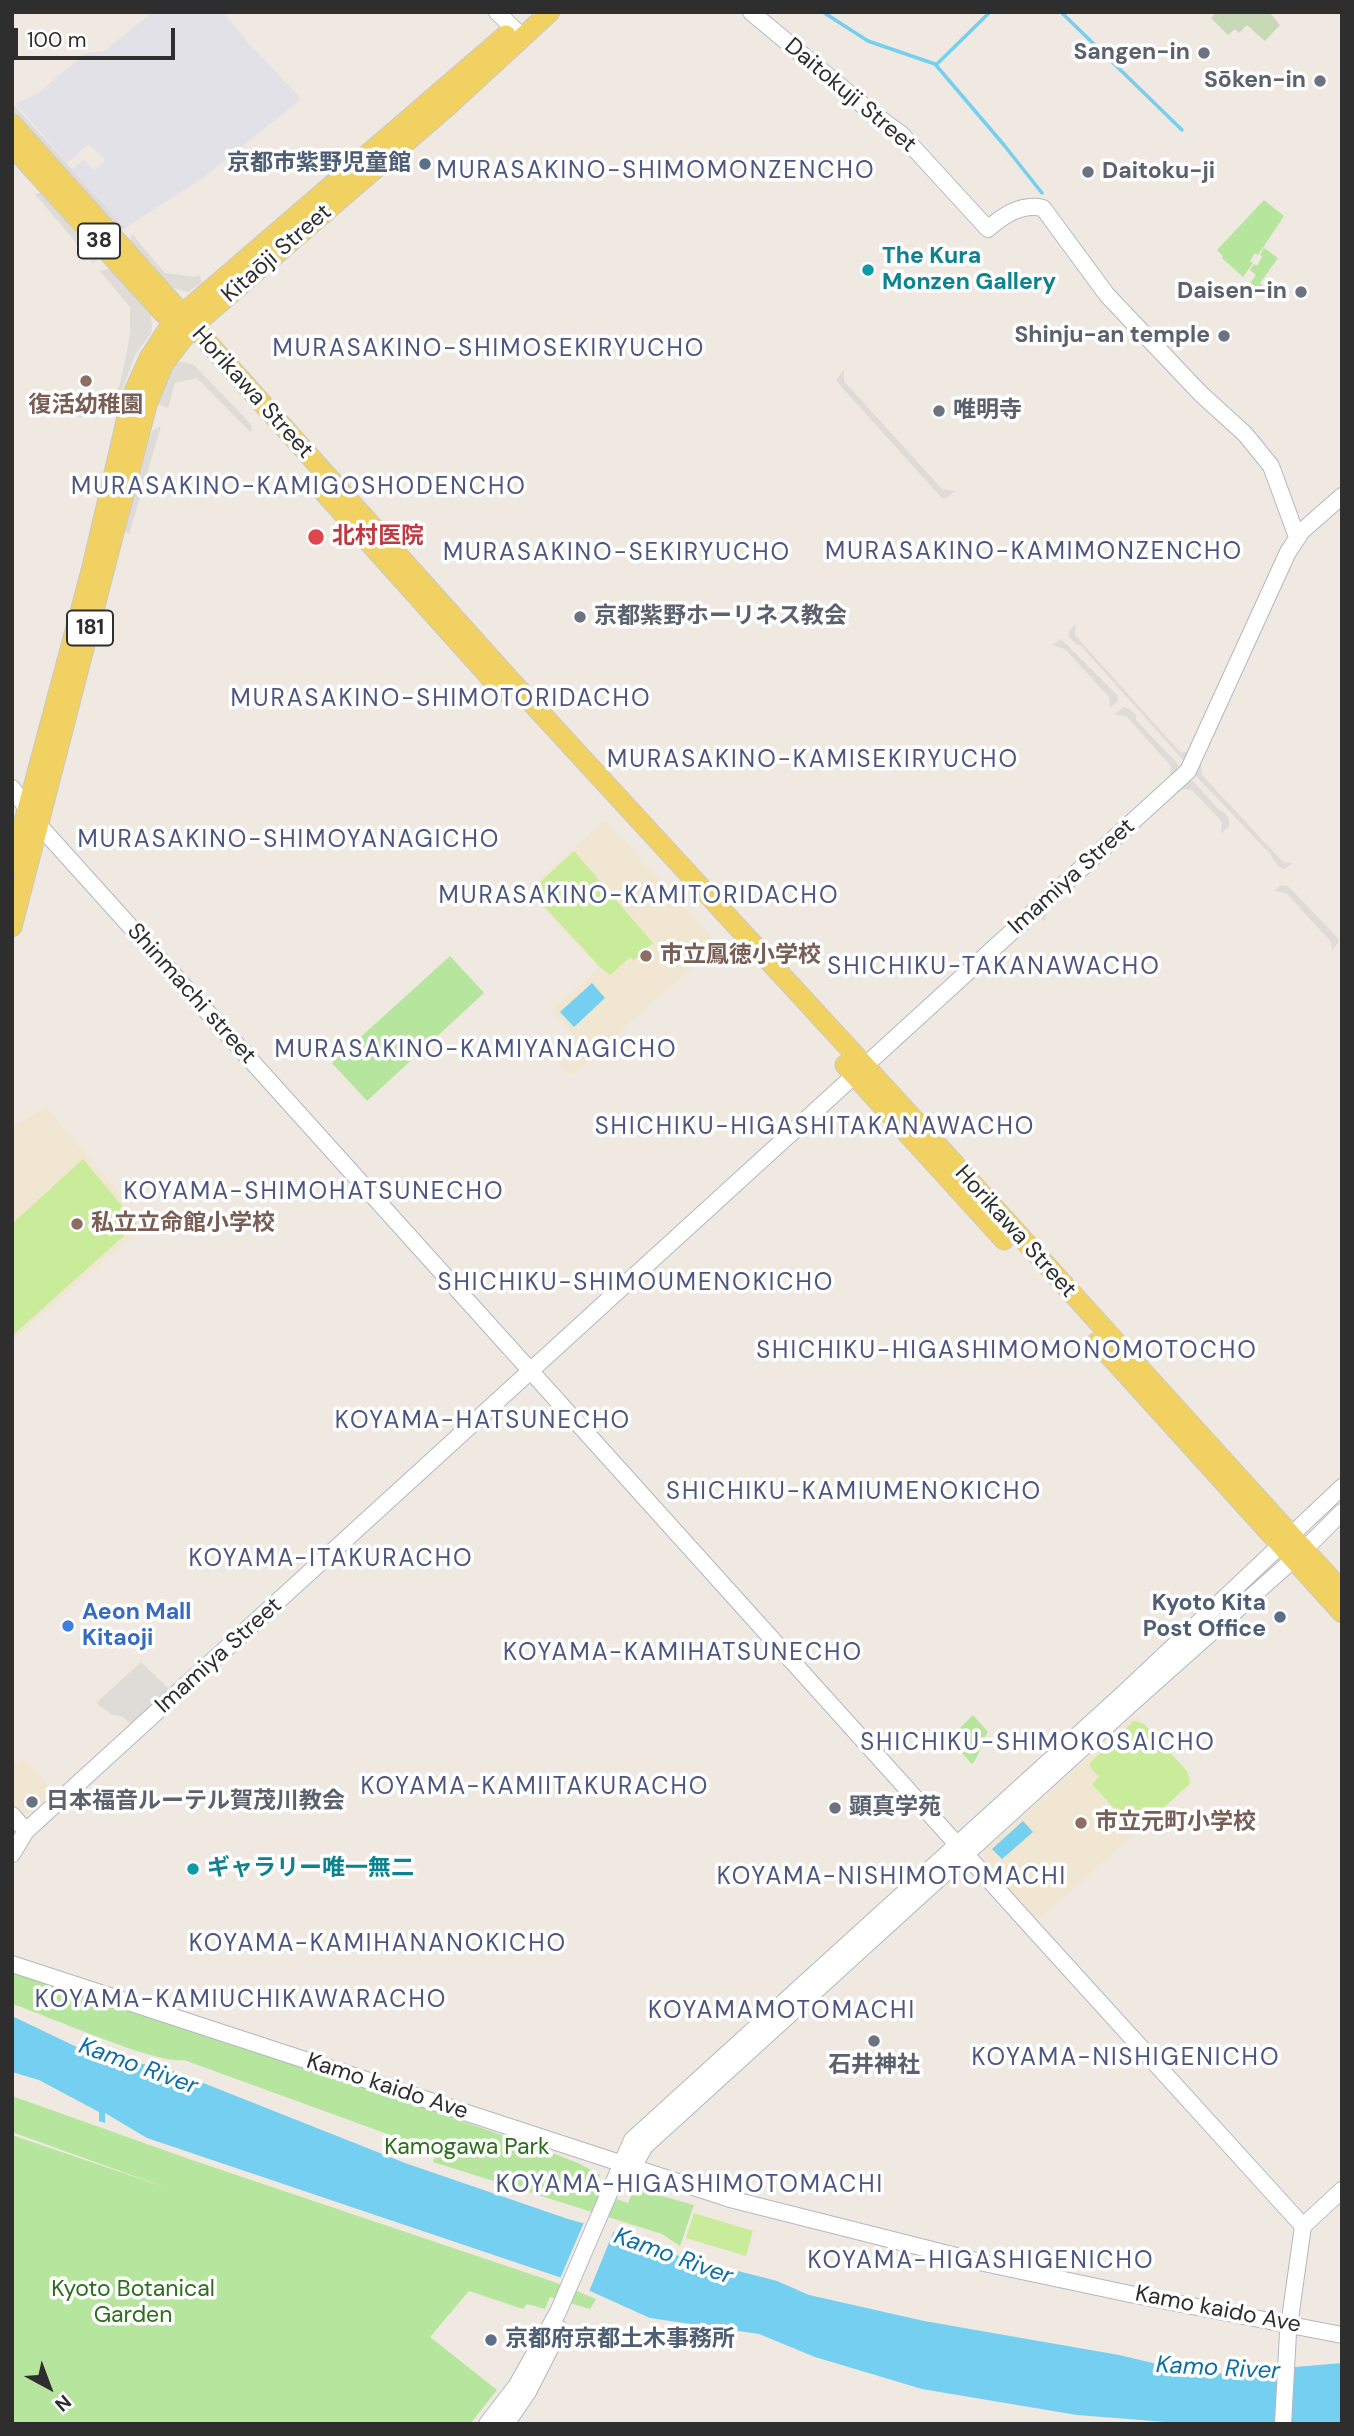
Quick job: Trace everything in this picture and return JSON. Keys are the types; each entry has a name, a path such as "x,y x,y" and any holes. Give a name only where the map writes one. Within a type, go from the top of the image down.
{"main road":[{"name":"Kitaōji Street","path":"12,926 32,816 147,405 183,325 448,106 517,33 532,12"},
{"name":"Kitaōji Street","path":"517,33 550,12"},
{"name":"Horikawa Street","path":"12,124 489,676 860,1071 1293,1548 1342,1613"},
{"name":"Horikawa Street","path":"12,146 183,325"},
{"name":"Kitaōji Street","path":"12,866 32,816"},
{"name":"Horikawa Street","path":"1293,1548 1342,1591"}],"street":[{"path":"497,12 517,33"},
{"name":"Daitokuji Street","path":"751,12 901,134 988,229 1003,215 1036,206 1043,208 1107,295 1201,394 1237,426 1271,466 1297,537"},
{"name":"Imamiya Street","path":"12,1854 26,1831 1188,771 1282,563 1297,537 1342,496"},
{"name":"Shinmachi street","path":"12,788 32,816 961,1850 1303,2226"},
{"path":"1293,1548 1342,1487"},
{"path":"506,2424 528,2392 619,2182 627,2167 645,2146 723,2066 1293,1548 1342,1513"},
{"path":"12,1815 26,1831"},
{"name":"Kamo kaido Ave","path":"12,1964 730,2199 900,2243 1288,2329 1340,2334"},
{"path":"1283,2424 1288,2329 1303,2226 1342,2190"},
{"path":"487,2424 517,2385 565,2307"}],"shaded area":[{"path":"153,12 223,12 249,44 299,96 299,101 203,178 125,228 72,169 84,159 94,171 105,160 89,144 67,163 16,104 41,91 85,53 104,51"},
{"path":"14,105 125,228 119,232 111,226 12,112"},
{"path":"42,193 74,227 96,256 93,263 35,194"},
{"path":"132,234 165,273 196,277 199,275 202,281 200,284 188,292 173,288 129,243"},
{"path":"113,270 151,314 152,327 151,333 135,355 123,388 86,418 75,415 83,416 119,387 130,333 130,307 100,271"},
{"path":"176,363 194,365 245,418 252,426 251,433 197,378 175,383 168,408 161,406 158,402 169,370"},
{"path":"844,370 844,381 942,489 955,491 944,499 941,497 836,380"},
{"path":"161,426 129,535 124,529 151,434"},
{"path":"1076,623 1075,635 1181,753 1192,750 1184,761 1081,646 1068,636"},
{"path":"1061,639 1117,695 1118,701 1110,708 1109,697 1065,649 1052,645"},
{"path":"1123,707 1136,715 1136,720 1178,764 1180,772 1069,871 1170,777 1171,766 1126,716 1114,715"},
{"path":"1227,707 1201,763 1202,775 1283,862 1293,863 1284,869 1279,867 1271,855 1195,775 1224,708"},
{"path":"1188,780 1194,782 1229,819 1229,826 1221,834 1222,822 1192,790 1181,789 1046,913 1045,922 1042,919 1043,911"},
{"name":"市立鳳徳小学校","path":"605,820 718,944 573,1074 567,1073 552,1055 573,1035 552,1010 599,968 531,895 531,887"},
{"path":"1281,885 1288,886 1338,938 1338,943 1332,950 1331,942 1286,893 1274,891"},
{"name":"私立立命館小学校","path":"46,1107 142,1220 140,1229 12,1341 12,1127"},
{"path":"141,1662 170,1690 130,1724 123,1717 111,1714 96,1703"},
{"name":"市立元町小学校","path":"1132,1718 1138,1718 1191,1776 1191,1783 1041,1918 1034,1917 985,1862 984,1851"},
{"path":"21,1759 36,1771 55,1793 32,1813 23,1813 12,1802 12,1767"}],"green space":[{"path":"1212,12 1269,12 1280,25 1265,41 1247,25 1239,33 1235,29 1228,35 1211,18 1214,15"},
{"path":"1264,200 1284,216 1258,255 1255,253 1250,261 1253,263 1243,277 1217,250"},
{"path":"1264,248 1278,258 1260,283 1263,286 1260,290 1250,283 1256,275 1250,270 1254,264 1257,266"},
{"path":"574,851 653,943 634,960 630,957 610,975 532,893 535,887"},
{"path":"450,956 484,993 367,1101 332,1063"},
{"name":"私立立命館小学校","path":"83,1159 137,1224 12,1336 12,1224"},
{"path":"973,1715 988,1732 972,1764 960,1751 969,1742 958,1730"},
{"path":"1134,1721 1144,1724 1187,1771 1190,1784 1136,1832 1092,1784 1099,1777 1090,1767 1090,1763"},
{"name":"Kamogawa Park","path":"12,1972 295,2063 542,2149 600,2175 595,2191 628,2203 634,2188 694,2205 680,2246 662,2234 433,2162 438,2149 415,2138 404,2140 184,2060 150,2055 12,2004"},
{"name":"Kyoto Botanical Garden","path":"12,2096 189,2159 557,2283 596,2299 590,2309 550,2297 545,2309 527,2304 523,2309 469,2291 430,2337 497,2390 470,2424 12,2424 12,2135 170,2189 12,2132"},
{"path":"694,2213 753,2231 746,2256 686,2238"}],"water":[{"path":"592,983 605,998 574,1027 560,1012"},
{"path":"1023,1821 1033,1832 1002,1859 992,1849"},
{"name":"Kamo River","path":"12,2016 83,2050 173,2071 405,2163 568,2219 630,2236 644,2247 777,2281 809,2295 924,2321 1119,2355 1204,2375 1342,2363 1342,2424 1192,2424 1077,2415 922,2389 815,2357 759,2334 650,2318 559,2277 147,2138 105,2113 105,2123 99,2121 99,2112 39,2080 12,2072"}],"pier":[{"path":"585,2220 615,2228 588,2294 559,2281"}],"waterway":[{"path":"823,12 868,41 935,64 1042,193"},
{"path":"936,65 990,12"},
{"path":"1061,12 1182,130"}],"place":[{"name":"Sangen-in","path":"1204,53"},
{"name":"Sōken-in","path":"1320,81"},
{"name":"京都市紫野児童館","path":"425,164"},
{"name":"Daitoku-ji","path":"1088,172"},
{"name":"The Kura Monzen Gallery","path":"868,270"},
{"name":"Daisen-in","path":"1301,292"},
{"name":"Shinju-an temple","path":"1224,336"},
{"name":"復活幼稚園","path":"86,381"},
{"name":"唯明寺","path":"939,411"},
{"name":"北村医院","path":"316,537"},
{"name":"京都紫野ホーリネス教会","path":"580,617"},
{"name":"市立鳳徳小学校","path":"646,956"},
{"name":"私立立命館小学校","path":"77,1224"},
{"name":"Kyoto Kita Post Office","path":"1280,1617"},
{"name":"Aeon Mall Kitaoji","path":"68,1626"},
{"name":"日本福音ルーテル賀茂川教会","path":"32,1802"},
{"name":"顕真学苑","path":"835,1808"},
{"name":"市立元町小学校","path":"1081,1823"},
{"name":"ギャラリー唯一無二","path":"193,1869"},
{"name":"石井神社","path":"874,2041"},
{"name":"京都府京都土木事務所","path":"491,2340"}],"district":[{"name":"MURASAKINO-SHIMOMONZENCHO","path":"656,172"},
{"name":"MURASAKINO-SHIMOSEKIRYUCHO","path":"489,350"},
{"name":"MURASAKINO-KAMIGOSHODENCHO","path":"299,488"},
{"name":"MURASAKINO-KAMIMONZENCHO","path":"1034,553"},
{"name":"MURASAKINO-SEKIRYUCHO","path":"617,554"},
{"name":"MURASAKINO-SHIMOTORIDACHO","path":"441,700"},
{"name":"MURASAKINO-KAMISEKIRYUCHO","path":"813,761"},
{"name":"MURASAKINO-SHIMOYANAGICHO","path":"289,841"},
{"name":"MURASAKINO-KAMITORIDACHO","path":"639,897"},
{"name":"SHICHIKU-TAKANAWACHO","path":"994,968"},
{"name":"MURASAKINO-KAMIYANAGICHO","path":"476,1051"},
{"name":"SHICHIKU-HIGASHITAKANAWACHO","path":"815,1128"},
{"name":"KOYAMA-SHIMOHATSUNECHO","path":"314,1193"},
{"name":"SHICHIKU-SHIMOUMENOKICHO","path":"636,1284"},
{"name":"SHICHIKU-HIGASHIMOMONOMOTOCHO","path":"1007,1352"},
{"name":"KOYAMA-HATSUNECHO","path":"483,1422"},
{"name":"SHICHIKU-KAMIUMENOKICHO","path":"854,1493"},
{"name":"KOYAMA-ITAKURACHO","path":"331,1560"},
{"name":"KOYAMA-KAMIHATSUNECHO","path":"683,1654"},
{"name":"SHICHIKU-SHIMOKOSAICHO","path":"1038,1744"},
{"name":"KOYAMA-KAMIITAKURACHO","path":"535,1788"},
{"name":"KOYAMA-NISHIMOTOMACHI","path":"892,1878"},
{"name":"KOYAMA-KAMIHANANOKICHO","path":"378,1945"},
{"name":"KOYAMA-KAMIUCHIKAWARACHO","path":"241,2001"},
{"name":"KOYAMAMOTOMACHI","path":"782,2012"},
{"name":"KOYAMA-NISHIGENICHO","path":"1126,2059"},
{"name":"KOYAMA-HIGASHIMOTOMACHI","path":"690,2186"},
{"name":"KOYAMA-HIGASHIGENICHO","path":"981,2262"}]}
